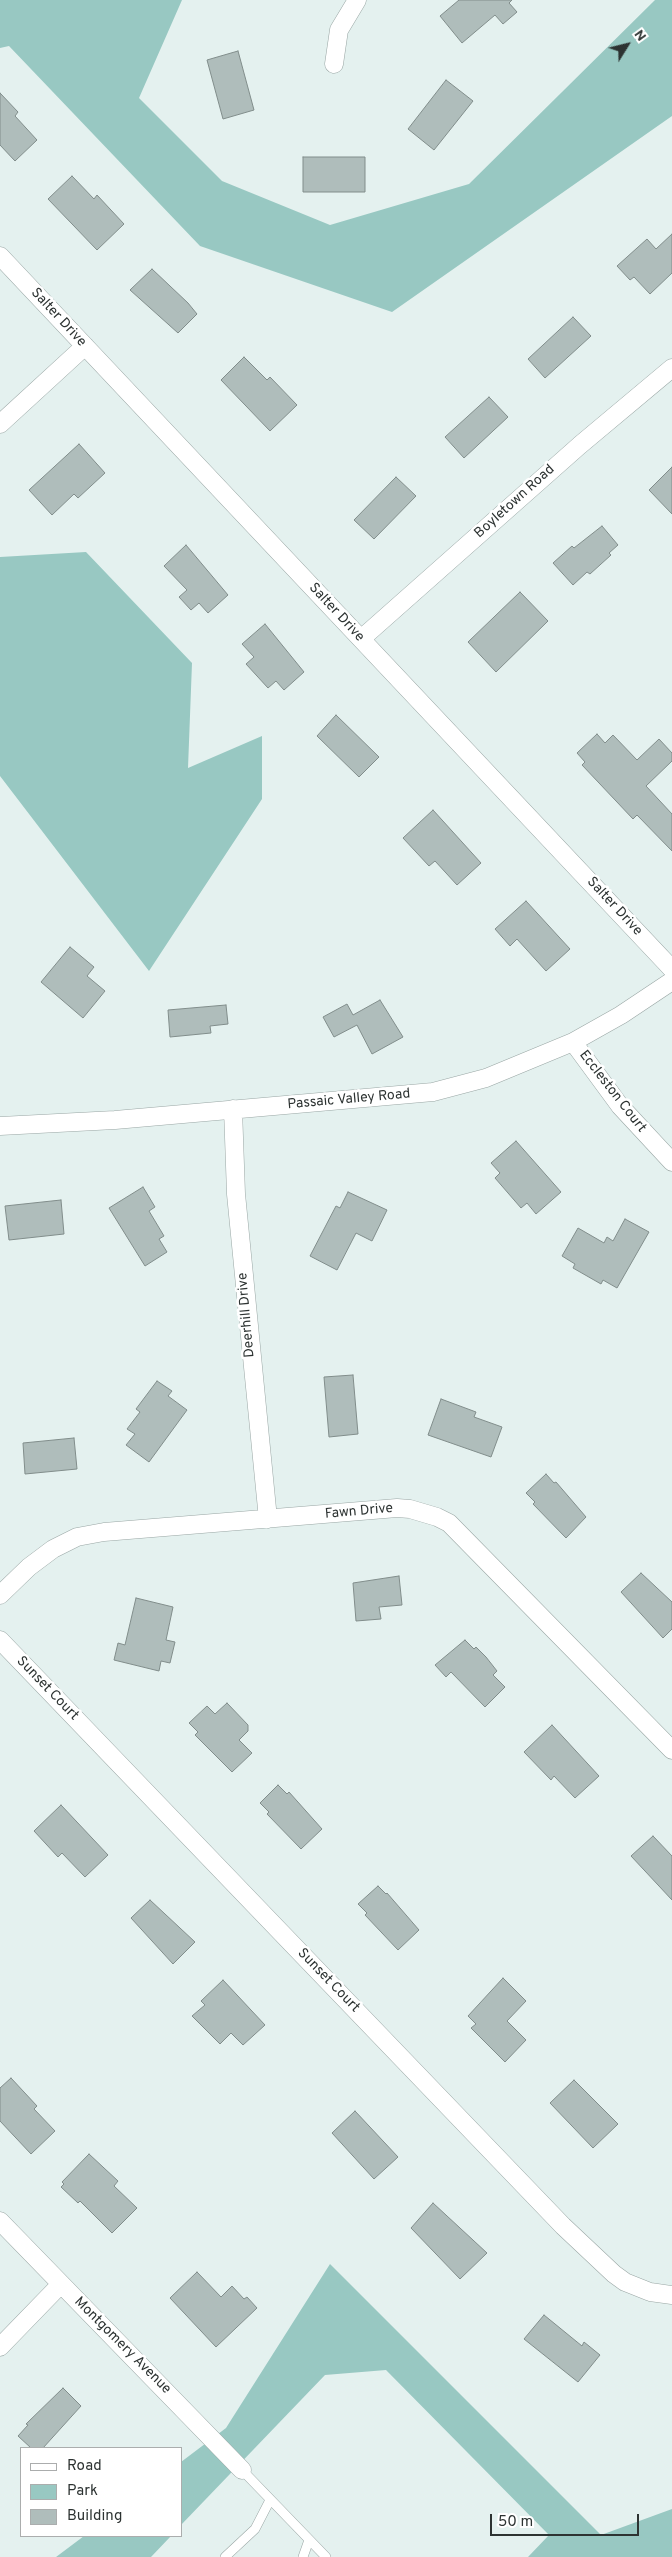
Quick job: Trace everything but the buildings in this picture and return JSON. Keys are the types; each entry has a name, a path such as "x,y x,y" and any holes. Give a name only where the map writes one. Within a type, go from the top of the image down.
{"street":[{"path":"334,64 339,30 357,0"},
{"name":"Salter Drive","path":"0,256 672,969"},
{"path":"0,424 84,346"},
{"name":"Boyletown Road","path":"361,639 580,445 672,368"},
{"name":"Passaic Valley Road","path":"0,1126 115,1120 433,1092 486,1078 573,1042 621,1015 672,982"},
{"name":"Eccleston Court","path":"573,1042 620,1106 672,1162"},
{"name":"Deerhill Drive","path":"232,1109 236,1194 268,1520"},
{"name":"Fawn Drive","path":"0,1595 28,1567 53,1549 77,1537 104,1532 397,1508 437,1517 449,1523 672,1750"},
{"name":"Sunset Court","path":"0,1640 563,2226 625,2282 650,2292 672,2295"},
{"name":"Montgomery Avenue","path":"0,2221 242,2470"},
{"path":"0,2347 61,2284"}],"lane":[{"path":"242,2470 326,2557"},
{"path":"225,2557 255,2529 270,2500"},
{"path":"303,2557 309,2540"}],"green space":[{"path":"0,0 182,0 139,98 222,181 330,225 469,184 655,0 672,0 672,116 392,312 200,246 9,46 0,48"},
{"path":"86,552 192,663 188,768 262,736 262,799 149,971 0,776 0,557"},
{"path":"330,2264 601,2535 672,2509 672,2557 528,2557 549,2535 386,2370 325,2375 182,2524 182,2461 226,2428"},
{"path":"83,2537 170,2537 151,2557 56,2557"}]}
